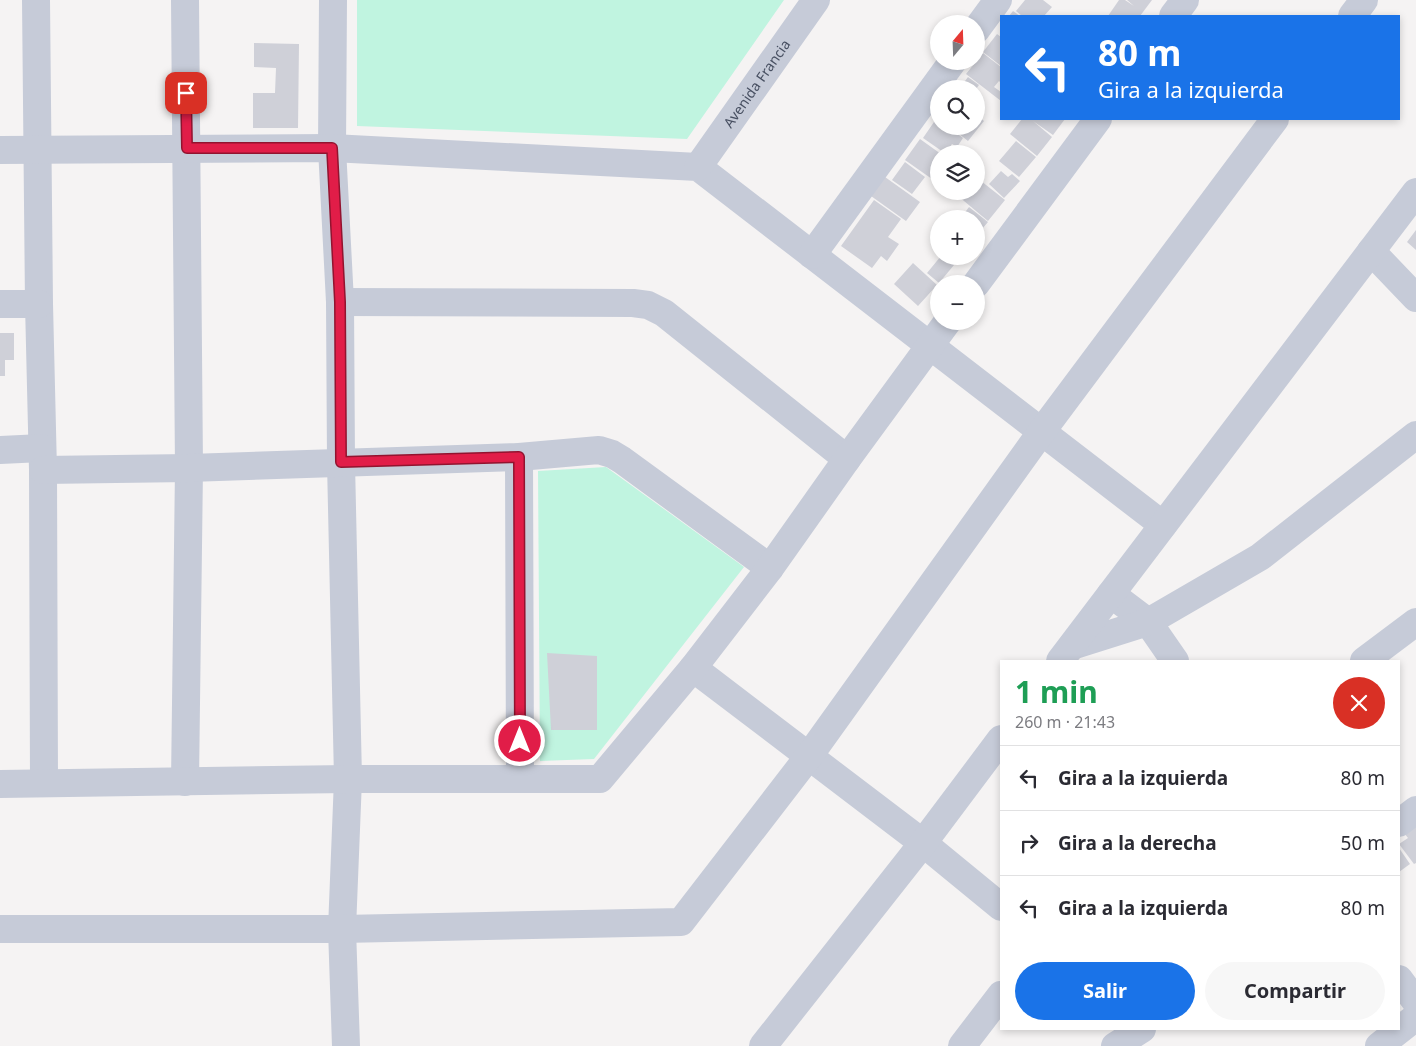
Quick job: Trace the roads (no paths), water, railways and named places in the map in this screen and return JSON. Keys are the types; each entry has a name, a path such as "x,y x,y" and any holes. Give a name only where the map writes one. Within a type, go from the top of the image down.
{"street":[{"path":"36,0 39,304 43,459 44,783"},
{"path":"185,0 188,468 185,782"},
{"path":"333,0 332,148 340,302 341,462 348,779 342,929 346,1046"},
{"name":"Avenida Francia","path":"698,167 816,0"},
{"path":"985,18 998,0"},
{"path":"1175,15 1186,0"},
{"path":"1353,15 1364,0"},
{"path":"812,255 946,70"},
{"path":"983,275 1097,120"},
{"path":"0,929 342,929 681,922 809,756 1042,431 1274,120"},
{"path":"0,150 332,148 698,167 1164,525"},
{"path":"1066,654 1416,192"},
{"path":"1371,251 1416,298"},
{"path":"340,302 633,302 648,305 664,313 847,459"},
{"path":"0,304 39,304"},
{"path":"0,784 348,779 600,779 693,668 770,568 942,330"},
{"path":"1066,654 1148,622 1260,557 1416,435"},
{"path":"0,450 43,459 188,468 519,457 599,450 612,454 770,568"},
{"path":"519,457 520,779"},
{"path":"1111,594 1148,622 1174,660"},
{"path":"1365,660 1416,622"},
{"path":"693,668 923,843 1000,906"},
{"path":"763,1046 923,843 1000,740"},
{"path":"1400,822 1416,810"},
{"path":"1400,980 1416,1002"},
{"path":"962,1046 1000,997"},
{"path":"1400,1030 1416,1017"},
{"path":"1115,1046 1139,1030"},
{"path":"1379,1046 1399,1030"}]}
